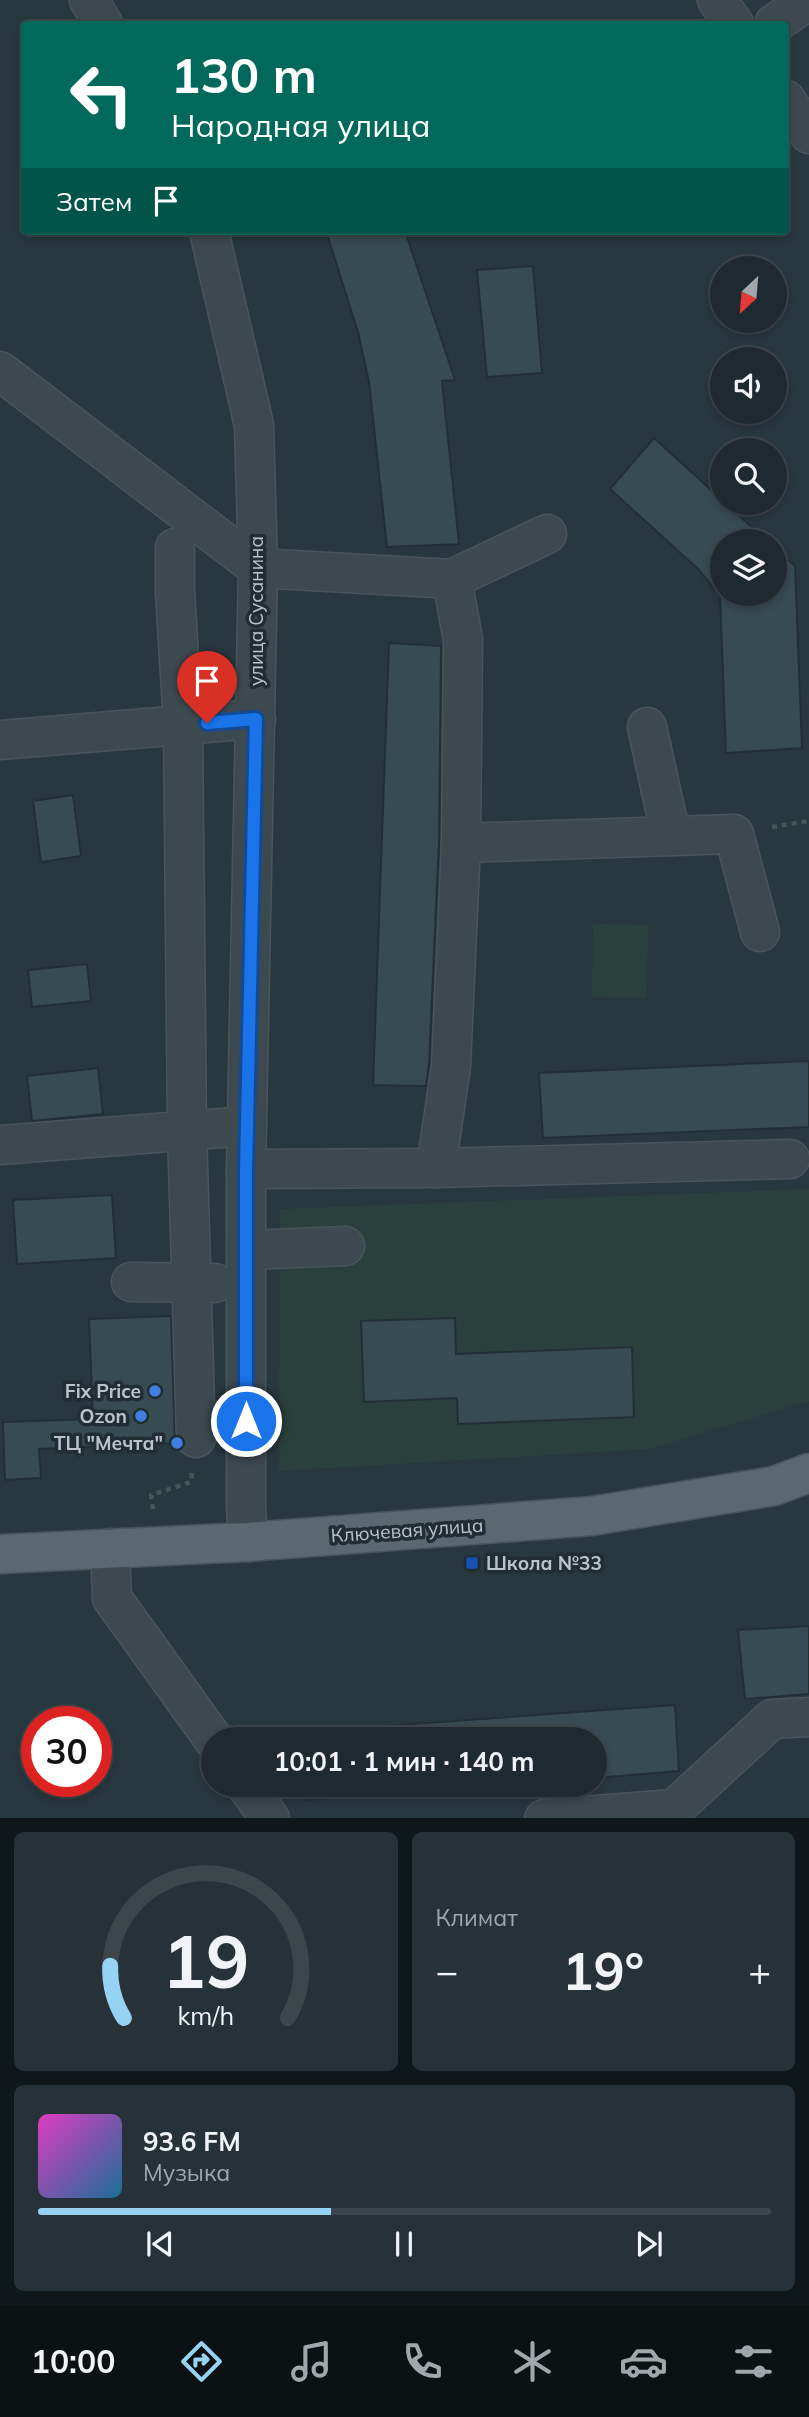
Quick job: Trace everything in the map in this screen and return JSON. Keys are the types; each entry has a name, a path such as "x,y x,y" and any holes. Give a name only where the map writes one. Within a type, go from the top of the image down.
{"main road":[{"name":"Ключевая улица","path":"0,1554 248,1542 592,1516 774,1486 809,1473"}],"street":[{"path":"89,0 101,21"},
{"path":"717,0 732,21"},
{"path":"778,21 809,0"},
{"path":"789,104 809,134"},
{"name":"улица Сусанина","path":"210,235 254,425 258,568 246,1170 248,1542"},
{"path":"0,371 258,568 453,579 548,534"},
{"path":"175,548 183,725 187,1131 196,1438"},
{"path":"436,1168 451,1066 461,843 463,640 453,579"},
{"path":"0,740 256,719"},
{"path":"647,727 671,835"},
{"path":"461,843 734,834 760,932"},
{"path":"0,1145 247,1126"},
{"path":"246,1170 790,1159"},
{"path":"131,1282 191,1283 246,1267 345,1246"},
{"path":"110,1548 112,1598 205,1727"},
{"path":"544,1818 674,1809 772,1719 809,1717"},
{"path":"255,1797 270,1818"}],"green space":[{"path":"593,924 648,925 647,998 592,997"},
{"path":"809,1189 809,1401 649,1449 279,1471 280,1209"}],"building":[{"path":"327,235 406,235 455,380 442,381 459,544 387,547 369,382 358,332"},
{"path":"533,266 542,373 487,377 477,270"},
{"path":"654,438 710,489 710,515 738,515 754,529 710,529 710,583 610,489"},
{"path":"787,559 795,566 802,748 726,753 720,606 787,606"},
{"path":"389,643 441,646 439,842 426,1086 373,1085"},
{"path":"73,795 81,856 41,862 33,801"},
{"path":"87,964 91,1001 32,1007 28,970"},
{"path":"809,1061 809,1127 543,1138 539,1073"},
{"path":"98,1068 103,1114 32,1121 27,1076"},
{"path":"112,1195 116,1258 17,1264 13,1200"},
{"path":"171,1316 175,1443 39,1449 41,1478 5,1480 3,1422 93,1419 89,1319"},
{"path":"455,1318 456,1354 632,1347 634,1417 458,1424 457,1398 364,1402 361,1321"},
{"path":"809,1626 809,1694 745,1699 738,1630"},
{"path":"675,1705 679,1771 607,1777 607,1727 372,1727"},
{"path":"307,1797 346,1797 307,1800"}],"place":[{"name":"Fix Price","path":"155,1391"},
{"name":"Ozon","path":"141,1416"},
{"name":"ТЦ \"Мечта\"","path":"177,1443"},
{"name":"Школа №33","path":"472,1563"}],"route":[{"path":"207,723 256,719 246,1170 246,1421"}]}
